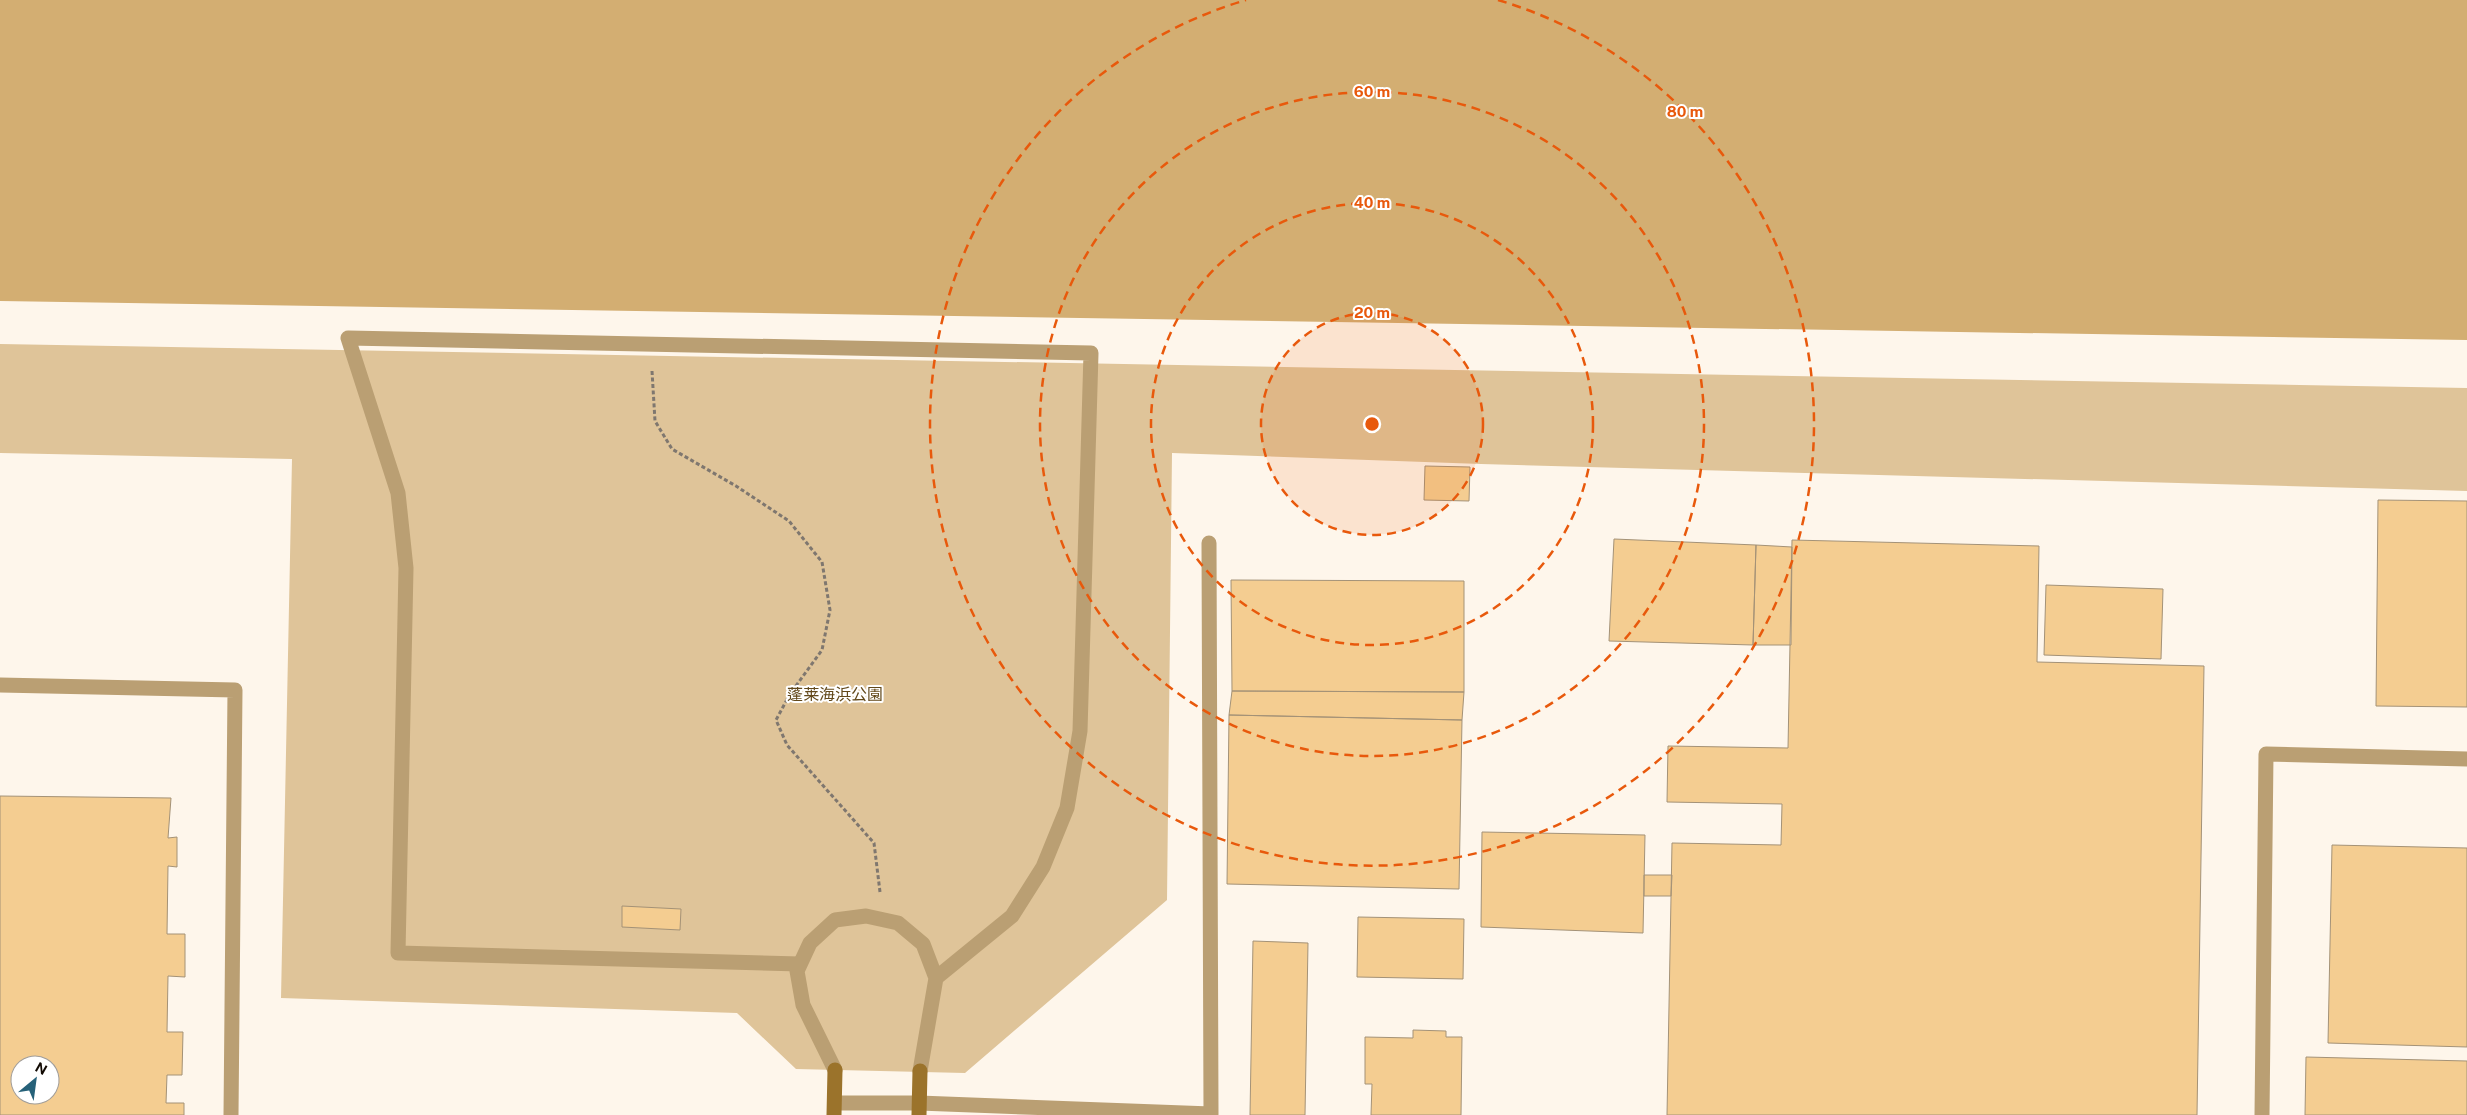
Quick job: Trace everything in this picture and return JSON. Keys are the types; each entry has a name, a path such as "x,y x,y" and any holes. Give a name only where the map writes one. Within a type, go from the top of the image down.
{"street":[{"path":"800,964 398,953 406,568 398,493 348,338 1091,353 1080,731 1067,808 1043,867 1012,916 936,978"},
{"path":"919,1109 920,1072 936,978 923,944 898,922 866,916 835,920 810,943 797,971 803,1005 835,1070 835,1109 1211,1114 1208,543"},
{"path":"0,685 234,690 231,1115"},
{"path":"2262,1115 2266,754 2467,759"}],"path":[{"path":"651,344 654,421 672,449 736,486 789,521 822,562 830,610 822,650 790,694 776,720 787,745 874,843 884,920"}],"green space":[{"name":"蓬莱海浜公園","path":"0,344 2467,388 2467,491 1481,464 1172,453 1167,900 965,1073 796,1069 737,1013 281,998 292,459 0,453"}],"shaded area":[{"path":"0,0 2467,0 2467,340 0,301"}],"building":[{"path":"1425,466 1470,467 1469,501 1424,500"},
{"path":"2378,500 2467,501 2467,707 2376,706"},
{"path":"1614,539 1756,545 1753,645 1609,641"},
{"path":"1792,540 2039,546 2037,662 2204,666 2197,1115 1667,1115 1672,843 1781,845 1782,804 1667,802 1668,746 1788,748"},
{"path":"1756,545 1792,547 1791,645 1753,645"},
{"path":"1231,580 1464,581 1464,692 1232,691"},
{"path":"2046,585 2163,589 2161,659 2044,655"},
{"path":"1232,691 1464,692 1462,720 1229,715"},
{"path":"1229,715 1462,720 1459,889 1227,884"},
{"path":"0,796 171,798 168,838 177,837 177,867 168,866 167,934 185,934 185,977 168,976 167,1032 183,1032 182,1075 167,1075 166,1103 184,1103 184,1115 0,1115"},
{"path":"1482,832 1645,835 1643,933 1481,927"},
{"path":"2332,845 2467,848 2467,1047 2328,1043"},
{"path":"1644,875 1672,875 1671,896 1644,896"},
{"path":"622,906 681,909 680,930 622,927"},
{"path":"1358,917 1464,919 1463,979 1357,977"},
{"path":"1253,941 1308,943 1305,1115 1250,1115"},
{"path":"1413,1030 1446,1031 1446,1037 1462,1037 1461,1115 1371,1115 1372,1084 1365,1084 1365,1037 1413,1038"},
{"path":"2306,1057 2467,1061 2467,1115 2305,1115"}]}
